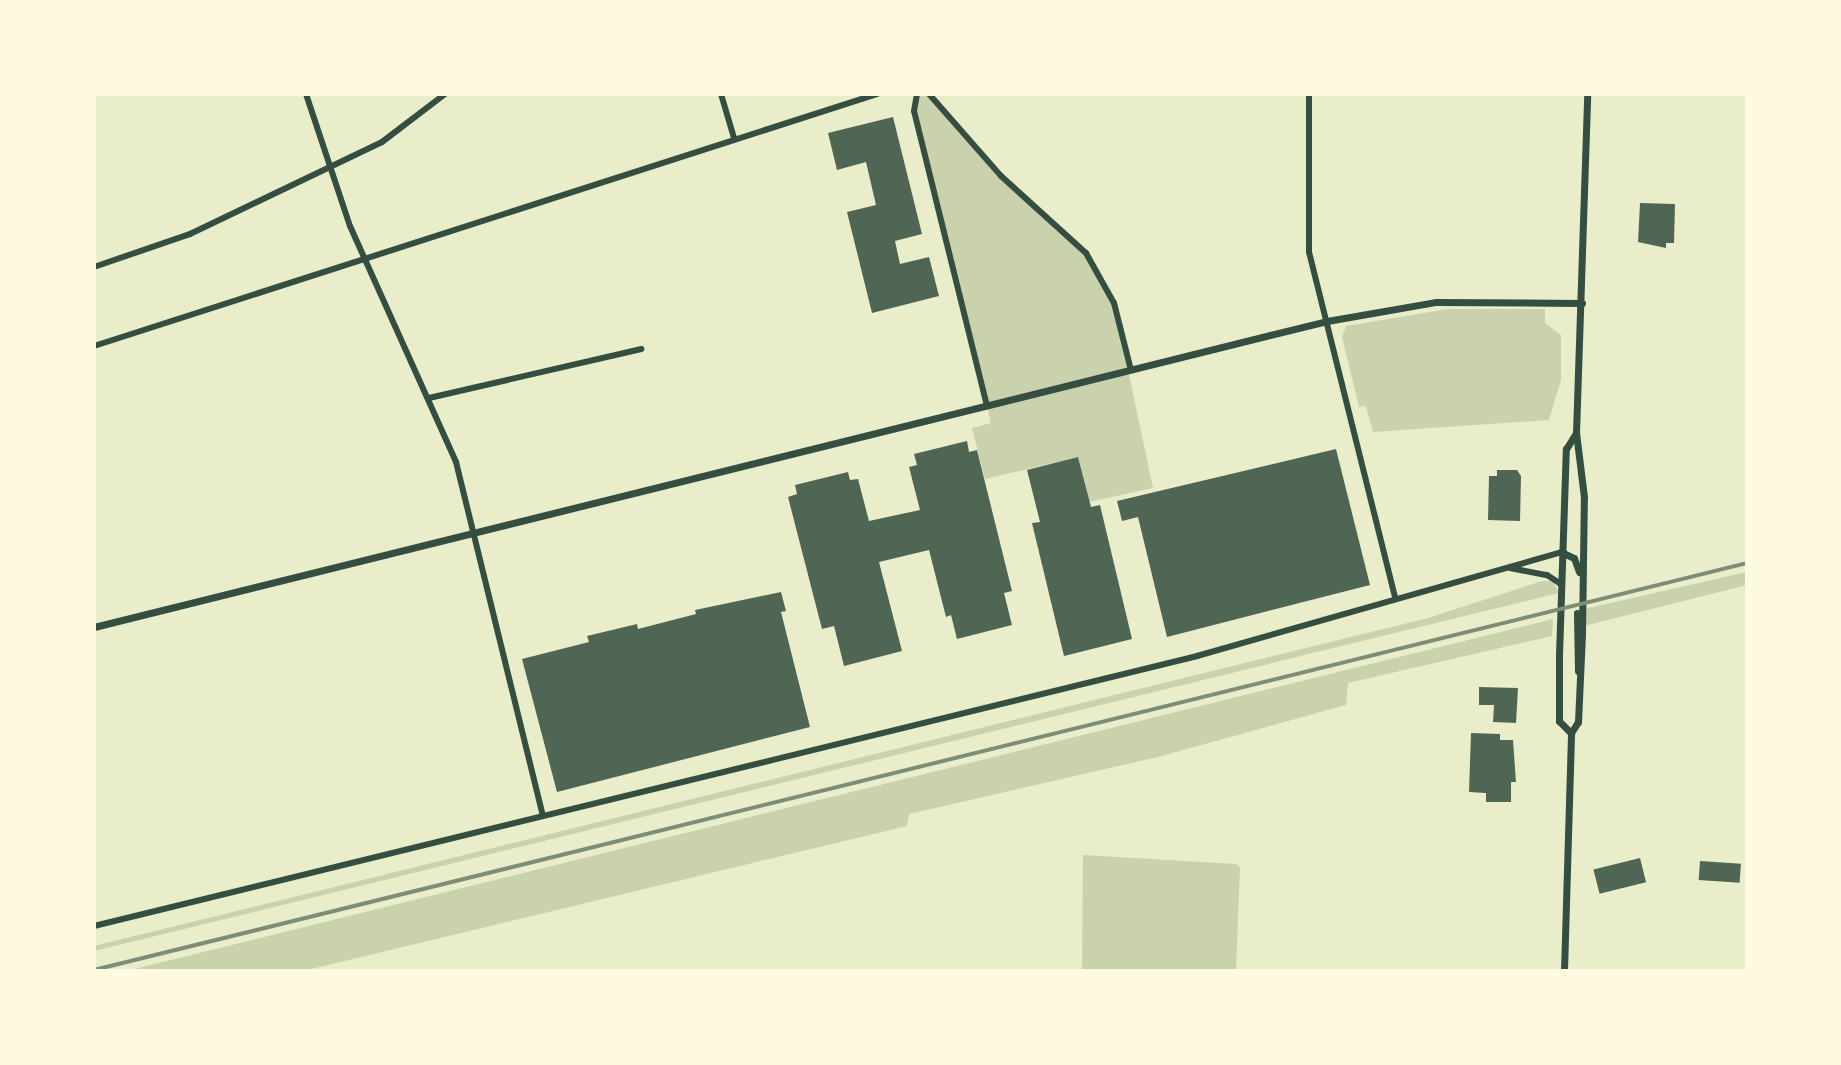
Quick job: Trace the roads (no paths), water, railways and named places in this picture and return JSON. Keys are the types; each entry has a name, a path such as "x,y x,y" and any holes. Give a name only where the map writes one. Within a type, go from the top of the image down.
{"street":[{"path":"306,94 364,258 456,462 543,815"},
{"path":"94,267 190,234 382,142 445,94"},
{"path":"721,94 734,138"},
{"path":"94,346 877,94"},
{"path":"917,94 914,111 987,405"},
{"path":"929,94 1001,176 1086,253 1114,303 1131,370"},
{"path":"1309,94 1306,222 1395,598"},
{"path":"1564,971 1571,733 1578,722 1580,674 1584,497 1576,433 1587,94"},
{"path":"94,627 1327,321 1436,302 1582,303"},
{"path":"429,398 641,349"},
{"path":"1571,733 1559,721 1561,552 1566,449 1576,433"},
{"path":"94,916 95,926 1197,656 1561,552"},
{"path":"1561,552 1578,565 1575,655 1580,674"},
{"path":"1510,568 1547,575 1561,584"}],"railway":[{"path":"94,970 1747,563"}]}
